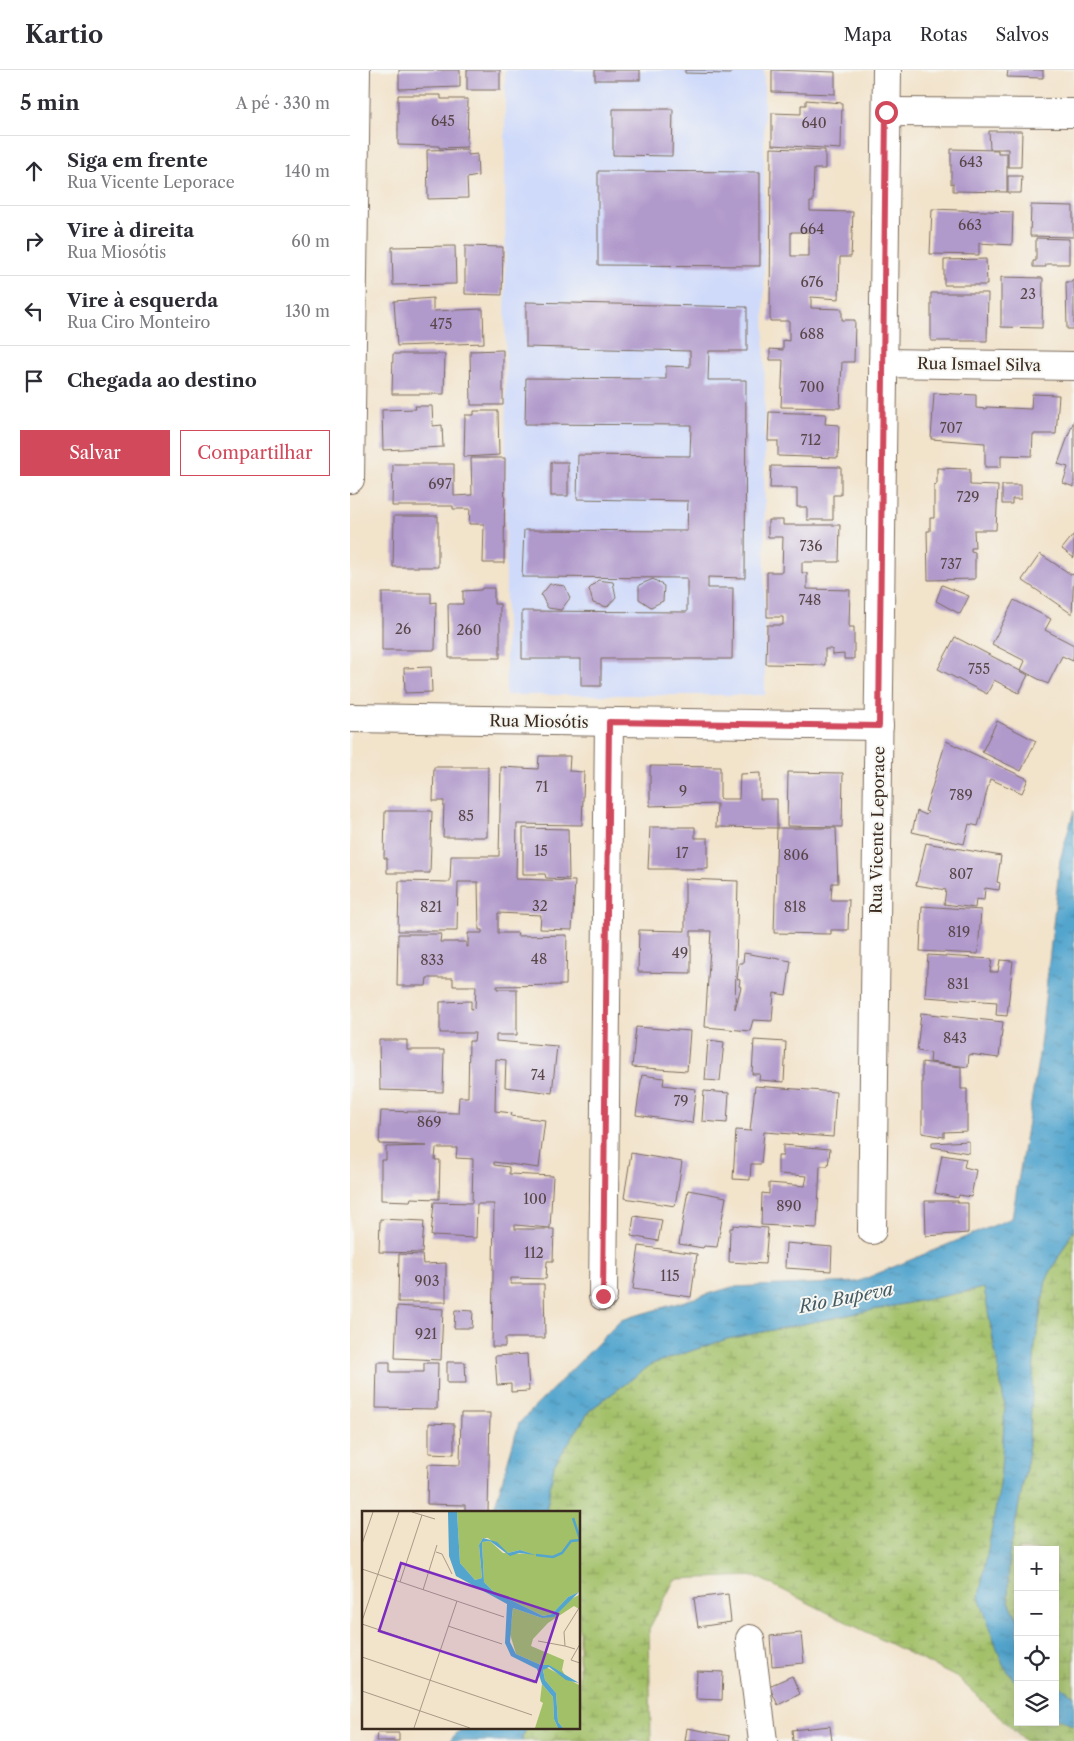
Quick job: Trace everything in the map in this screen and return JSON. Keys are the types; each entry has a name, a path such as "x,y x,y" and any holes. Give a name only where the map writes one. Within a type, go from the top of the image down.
{"street":[{"path":"350,479 356,70"},
{"name":"Rua Vicente Leporace","path":"872,1230 887,70"},
{"path":"886,112 1074,113"},
{"name":"Rua Ismael Silva","path":"883,363 1074,366"},
{"name":"Rua Miosótis","path":"350,718 879,726"},
{"path":"603,1296 609,722"},
{"path":"750,1639 763,1741"}],"shaded area":[{"path":"505,70 764,70 765,695 506,695"}],"green space":[{"path":"1074,1229 1074,1696 1059,1686 1059,1546 1014,1546 1014,1612 1008,1599 1009,1557 1028,1457 1035,1346 1046,1280"},
{"path":"984,1288 1005,1407 1000,1485 1003,1665 1014,1680 1014,1726 1059,1726 1059,1719 1074,1726 1074,1741 1025,1741 958,1678 755,1576 675,1579 649,1629 651,1741 523,1741 522,1738 527,1728 580,1728 580,1511 546,1511 554,1465 590,1410 652,1364 727,1339"}],"water":[{"name":"Rio Bupeva","path":"1074,811 1074,1229 1046,1280 1035,1346 1028,1457 1009,1557 1008,1599 1014,1612 1014,1680 1003,1665 979,1597 1000,1485 1005,1407 984,1288 727,1339 652,1364 590,1410 554,1465 546,1511 493,1511 519,1423 621,1320 732,1287 857,1282 1012,1218 1039,1055 1060,860"},
{"path":"1059,1686 1074,1696 1074,1726 1059,1719"},
{"path":"462,1728 527,1728 522,1738 523,1741 449,1741"}],"building":[{"path":"399,70 460,70 460,87 399,89"},
{"path":"467,70 500,70 500,90 467,90"},
{"path":"595,70 640,70 640,80 595,80"},
{"path":"685,70 731,70 731,74 685,73"},
{"path":"772,70 835,72 835,94 772,92"},
{"path":"1008,70 1043,70 1043,78 1007,77"},
{"path":"398,95 441,95 441,99 468,99 467,147 439,148 439,146 398,145"},
{"path":"806,100 842,103 841,149 772,145 772,113 801,114 801,105 806,105"},
{"path":"613,109 673,109 672,156 613,155"},
{"path":"989,131 1022,131 1021,167 1008,167 1008,149 990,149"},
{"path":"771,148 825,150 825,169 814,169 813,202 810,202 810,211 853,212 851,257 840,257 839,299 811,297 811,308 842,309 842,320 855,320 854,362 842,362 840,408 781,407 783,360 770,360 770,349 783,350 783,340 789,341 789,321 770,321","holes":["791,232 809,232 809,256 791,256"]},
{"path":"467,149 468,155 477,154 478,176 467,178 468,198 428,199 427,150"},
{"path":"951,149 998,150 998,153 1007,153 1007,192 953,191 953,183 951,184"},
{"path":"598,171 760,172 760,266 598,265"},
{"path":"1008,176 1022,176 1021,193 1008,193"},
{"path":"1031,205 1073,206 1073,237 1030,236"},
{"path":"932,209 1013,212 1012,245 979,243 979,255 930,254"},
{"path":"1036,238 1069,239 1069,264 1046,264 1046,267 1033,267 1033,261 1036,261"},
{"path":"455,246 456,284 393,285 392,247"},
{"path":"465,246 503,247 502,295 465,294"},
{"path":"986,259 987,285 944,285 944,260"},
{"path":"1001,277 1043,278 1042,328 1001,327"},
{"path":"1074,280 1074,329 1067,329 1066,282 1072,282"},
{"path":"931,293 988,293 987,341 931,341"},
{"path":"433,298 433,311 483,309 484,343 397,346 394,301"},
{"path":"526,302 747,307 747,351 709,351 708,380 746,380 745,578 708,577 708,588 733,588 732,659 601,659 601,686 581,686 581,659 522,659 522,611 687,612 687,578 522,577 524,530 687,531 688,501 577,499 578,455 690,456 691,425 525,424 526,378 666,379 666,366 690,367 690,351 526,347"},
{"path":"503,350 503,405 471,405 470,351"},
{"path":"393,354 445,354 444,394 392,394"},
{"path":"934,393 976,395 976,408 986,409 986,407 1031,409 1032,394 1059,395 1056,434 1033,434 1032,456 1001,455 1001,467 985,467 985,443 931,439"},
{"path":"415,406 432,406 433,426 442,425 443,447 383,450 382,410 416,409"},
{"path":"474,411 498,411 499,455 464,457 465,415 474,415"},
{"path":"769,412 826,414 825,424 839,425 838,458 778,456 778,441 768,441"},
{"path":"1074,420 1074,487 1063,483 1068,467 1058,464"},
{"path":"471,458 505,458 504,563 483,563 484,524 469,524 470,509 453,509 453,506 392,506 393,464 454,464 454,496 472,495"},
{"path":"551,462 568,462 568,496 551,496"},
{"path":"771,466 841,467 841,495 833,495 833,520 807,520 807,507 797,507 797,488 770,488"},
{"path":"937,468 970,469 970,485 998,486 996,530 974,530 975,548 971,548 971,551 975,552 975,579 928,580 927,531 930,531 930,518 934,518 934,485 937,484"},
{"path":"1002,485 1021,485 1021,499 1012,499 1012,504 1002,504"},
{"path":"394,516 438,516 438,567 393,567"},
{"path":"768,520 783,520 783,525 840,525 839,562 802,562 802,573 807,573 807,589 850,590 849,627 854,627 854,659 844,659 844,654 832,655 832,649 825,649 825,665 766,664 767,625 783,625 783,617 767,617 767,572 782,572 783,537 768,537"},
{"path":"1074,534 1074,558 1062,549"},
{"path":"1040,554 1072,575 1074,573 1072,614 1022,580"},
{"path":"653,579 664,586 663,601 651,607 639,599 639,585"},
{"path":"598,580 613,582 616,597 607,607 593,603 589,589"},
{"path":"550,584 565,586 570,598 561,610 548,608 541,595"},
{"path":"942,585 969,596 960,614 936,601"},
{"path":"482,588 494,588 494,604 500,604 500,658 449,658 448,604 463,604 463,591 481,590"},
{"path":"382,593 431,593 431,603 436,602 435,650 382,650"},
{"path":"1014,600 1051,619 1045,630 1074,645 1073,661 1062,656 1048,684 1021,670 1025,661 992,644"},
{"path":"955,637 1028,675 1019,693 994,680 987,694 938,669"},
{"path":"431,667 432,692 405,693 404,668"},
{"path":"997,721 1036,741 1021,771 982,752"},
{"path":"946,741 1028,779 1022,793 990,779 978,826 969,824 964,844 912,832 917,811 926,815 928,812 925,811"},
{"path":"539,756 570,756 569,771 584,772 582,825 517,824 516,879 575,881 572,930 540,929 541,915 498,913 498,933 518,933 517,936 567,935 566,985 497,986 497,989 517,989 517,1035 496,1035 496,1041 557,1046 552,1093 505,1087 506,1060 496,1059 495,1111 512,1113 511,1116 545,1120 539,1168 494,1162 494,1165 509,1167 509,1174 553,1176 550,1228 515,1225 515,1229 554,1229 553,1261 547,1261 546,1279 511,1278 511,1284 544,1284 545,1338 505,1338 505,1347 492,1347 494,1204 477,1204 476,1238 431,1236 434,1202 472,1203 473,1159 456,1158 457,1148 436,1148 435,1160 440,1160 439,1199 381,1200 381,1160 386,1160 386,1147 427,1146 379,1144 381,1111 458,1113 459,1097 468,1097 469,1041 474,1041 475,1033 440,1033 440,1002 471,1001 471,1009 475,1008 476,986 453,986 453,978 427,978 426,986 397,986 398,934 441,934 440,942 466,942 466,947 468,947 468,933 482,933 482,930 479,930 478,882 458,882 457,931 398,931 399,881 450,882 451,856 499,856 501,767 538,769"},
{"path":"650,766 720,767 720,799 739,799 740,774 760,773 760,799 777,799 777,828 716,827 717,804 650,806"},
{"path":"434,767 488,767 487,837 443,837 444,801 433,801"},
{"path":"788,772 843,773 842,827 787,826"},
{"path":"385,811 432,811 430,873 387,873 387,858 384,858"},
{"path":"650,827 695,827 695,838 708,838 708,869 648,869"},
{"path":"523,828 568,829 569,879 546,878 545,874 523,874"},
{"path":"777,828 836,828 838,883 832,883 831,900 849,900 848,930 831,930 831,934 774,933"},
{"path":"926,843 1001,856 997,882 1000,883 999,890 985,888 984,900 976,899 975,908 944,904 946,890 916,885"},
{"path":"685,879 738,881 735,1009 741,987 739,986 740,980 737,979 739,963 743,963 744,953 791,961 786,995 774,993 772,1021 753,1020 750,1031 705,1027 711,931 691,931 691,973 638,972 639,930 685,931"},
{"path":"922,906 981,910 978,954 920,951"},
{"path":"928,955 992,959 990,972 998,972 1000,960 1013,961 1007,1016 996,1015 997,1002 925,997"},
{"path":"921,1013 1003,1022 999,1058 969,1054 968,1067 930,1062 931,1053 917,1051"},
{"path":"636,1027 690,1031 687,1071 632,1067"},
{"path":"379,1040 407,1040 407,1050 444,1050 443,1092 380,1090"},
{"path":"708,1040 724,1042 720,1081 705,1080"},
{"path":"754,1040 786,1042 784,1082 759,1080 760,1074 752,1074"},
{"path":"922,1062 961,1067 961,1089 967,1089 967,1131 944,1132 944,1137 922,1133"},
{"path":"642,1075 664,1078 663,1085 696,1089 692,1123 636,1115"},
{"path":"755,1086 836,1092 833,1137 764,1132 761,1164 751,1164 750,1180 733,1179 736,1130 750,1131"},
{"path":"704,1091 729,1093 727,1123 702,1121"},
{"path":"969,1141 969,1153 932,1147 932,1143"},
{"path":"783,1145 830,1149 828,1166 820,1166 817,1228 761,1225 762,1193 769,1194 769,1183 805,1186 807,1176 778,1174 778,1156 783,1156"},
{"path":"631,1153 682,1162 675,1206 624,1198"},
{"path":"942,1155 966,1159 964,1167 976,1170 971,1197 959,1195 958,1198 935,1193"},
{"path":"688,1190 726,1197 717,1247 704,1246 703,1248 679,1244"},
{"path":"925,1201 958,1201 958,1203 968,1203 968,1233 926,1236"},
{"path":"634,1216 662,1220 658,1241 631,1236"},
{"path":"380,1219 424,1221 422,1253 379,1252"},
{"path":"733,1225 768,1228 765,1264 729,1262 730,1228 733,1228"},
{"path":"786,1243 832,1247 831,1271 785,1268"},
{"path":"639,1246 697,1254 691,1297 633,1289"},
{"path":"399,1254 422,1255 423,1264 446,1263 446,1302 398,1302"},
{"path":"397,1306 443,1309 441,1360 395,1358"},
{"path":"455,1310 473,1311 472,1328 454,1328"},
{"path":"527,1354 529,1391 511,1392 511,1384 497,1385 495,1356"},
{"path":"377,1362 390,1362 390,1372 424,1372 424,1363 438,1363 437,1409 376,1408"},
{"path":"447,1362 465,1362 466,1383 447,1383"},
{"path":"461,1413 490,1413 488,1511 465,1511 465,1505 427,1504 428,1464 460,1465"},
{"path":"429,1423 454,1424 454,1454 429,1453"},
{"path":"728,1594 731,1622 698,1627 694,1598"},
{"path":"801,1633 804,1663 772,1666 770,1636"},
{"path":"697,1671 723,1672 722,1700 696,1699"},
{"path":"792,1676 800,1694 778,1705 769,1686"},
{"path":"830,1726 832,1741 793,1741 792,1730"},
{"path":"687,1728 730,1736 729,1741 685,1741"},
{"path":"377,1733 399,1733 399,1741 376,1741"}],"route":[{"path":"603,1296 609,722 879,726 886,112"}]}
